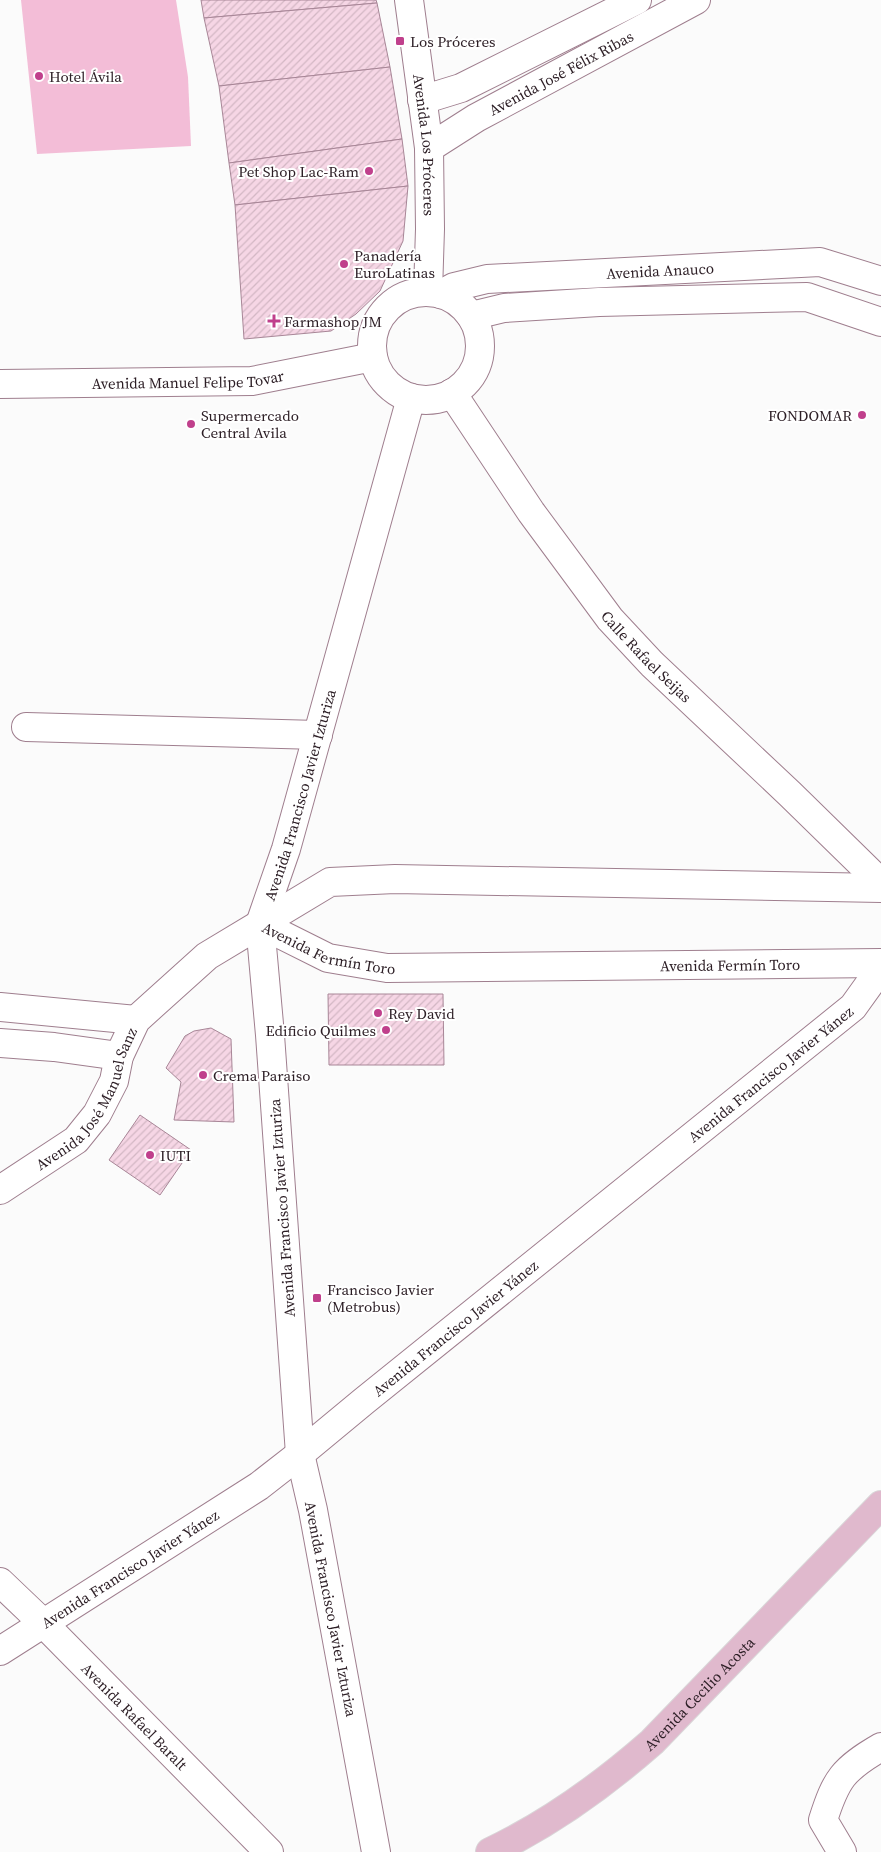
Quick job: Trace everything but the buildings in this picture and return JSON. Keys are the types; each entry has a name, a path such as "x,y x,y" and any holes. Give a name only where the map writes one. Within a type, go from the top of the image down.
{"main road":[{"name":"Avenida Cecilio Acosta","path":"490,1852 514,1841 616,1774 652,1742 881,1505"}],"street":[{"name":"Avenida Los Próceres","path":"409,0 429,148 430,229 434,293"},
{"name":"Avenida José Félix Ribas","path":"422,100 461,88 637,0"},
{"name":"Avenida José Félix Ribas","path":"429,148 476,118 696,0"},
{"name":"Avenida Anauco","path":"434,293 487,279 820,262 881,281"},
{"path":"434,293 458,302 471,316 479,334 480,344 477,364 467,381 452,393 432,400 411,398 398,392 386,383 378,371 373,357 373,336 381,315 388,307 406,295 434,293"},
{"name":"Avenida Anauco","path":"471,316 504,308 580,303 807,297 881,322"},
{"name":"Avenida Manuel Felipe Tovar","path":"0,384 252,381 373,357"},
{"name":"Calle Rafael Seijas","path":"452,393 531,512 610,619 652,664 881,883"},
{"name":"Avenida Francisco Javier Izturiza","path":"376,1852 313,1510 300,1454 270,1035 260,924 286,848 411,398"},
{"path":"26,726 318,735"},
{"name":"Avenida Fermín Toro","path":"260,924 330,882 395,878 881,888"},
{"name":"Avenida Fermín Toro","path":"260,924 328,958 387,968 881,963"},
{"name":"Avenida José Manuel Sanz","path":"0,1190 76,1140 97,1114 114,1081 119,1056 136,1020 207,956 260,924"},
{"name":"Avenida Francisco Javier Yánez","path":"0,1651 259,1486 853,1007 881,968"},
{"path":"0,1007 136,1020"},
{"path":"0,1043 54,1047 119,1056"},
{"name":"Avenida Rafael Baralt","path":"0,1582 43,1623 269,1852"},
{"path":"842,1852 823,1820 832,1791 847,1769 881,1747"}],"shaded area":[{"path":"21,0 176,0 188,77 191,146 37,154"}],"place":[{"name":"Los Próceres","path":"400,41"},
{"name":"Hotel Ávila","path":"39,76"},
{"name":"Pet Shop Lac-Ram","path":"369,171"},
{"name":"Panadería EuroLatinas","path":"344,264"},
{"name":"Farmashop JM","path":"274,321"},
{"name":"FONDOMAR","path":"862,415"},
{"name":"Supermercado Central Avila","path":"191,424"},
{"name":"Rey David","path":"378,1013"},
{"name":"Edificio Quilmes","path":"386,1030"},
{"name":"Crema Paraiso","path":"203,1075"},
{"name":"IUTI","path":"150,1155"},
{"name":"Francisco Javier (Metrobus)","path":"317,1298"}]}
